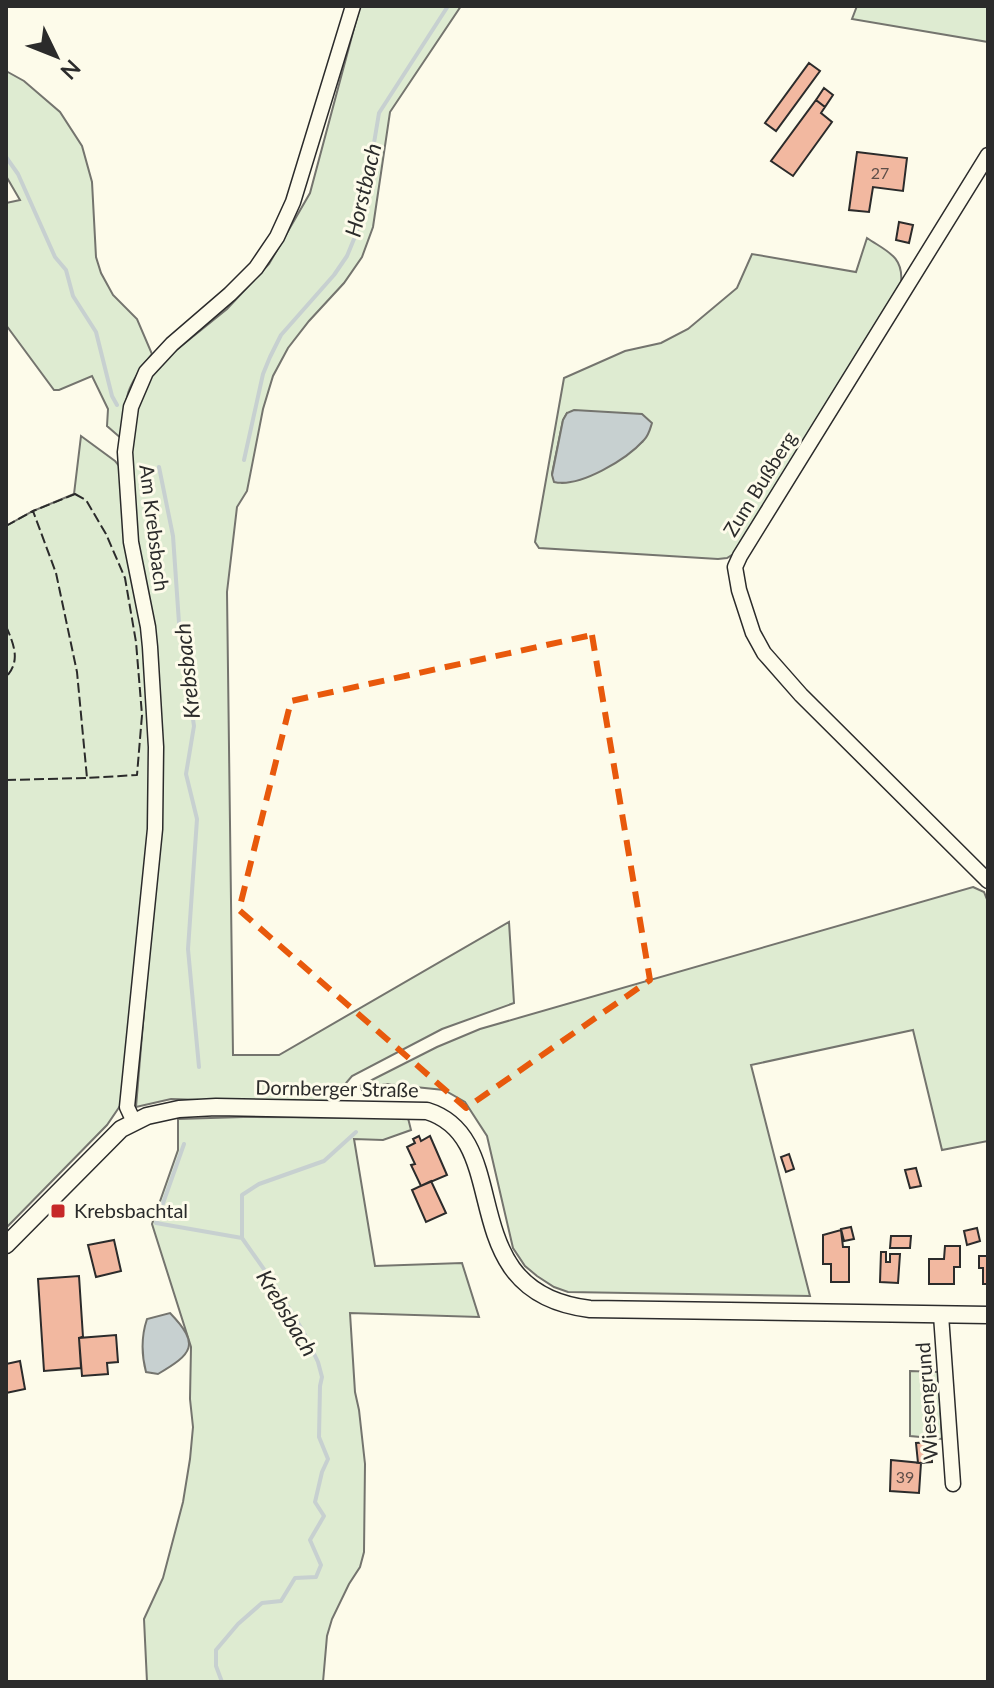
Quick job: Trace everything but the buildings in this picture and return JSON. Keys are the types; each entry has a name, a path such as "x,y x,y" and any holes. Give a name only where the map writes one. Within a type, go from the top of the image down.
{"street":[{"name":"Am Krebsbach","path":"134,1122 127,1107 157,789 148,627 131,542 125,452 131,407 146,372 172,344 256,268 277,237 293,202 353,6"},
{"name":"Zum Bußberg","path":"988,155 735,567 745,613 764,653 801,695 988,881"},
{"name":"Dornberger Straße","path":"6,1245 110,1139 121,1129 147,1116 179,1109 216,1107 427,1111 454,1125 469,1146 497,1238 510,1266 532,1290 558,1303 590,1309 988,1315"},
{"name":"Wiesengrund","path":"941,1315 953,1484"}],"highlighted area":[{"path":"592,635 650,980 466,1108 239,910 291,701"}],"green space":[{"path":"360,6 461,6 390,112 373,227 362,257 344,283 288,348 273,376 263,409 247,491 237,507 227,592 233,1055 279,1055 509,922 514,1003 442,1029 352,1076 328,1104 171,1099 136,1107 160,820 130,457 136,411 154,368 227,309 269,264 310,193"},
{"path":"857,6 988,6 988,42 852,19"},
{"path":"6,71 24,81 60,112 82,146 92,182 96,257 101,273 113,295 137,319 152,354 131,385 124,413 123,440 107,426 108,409 92,376 54,390 6,325 6,203 20,200 6,176"},
{"path":"867,238 897,260 901,283 735,553 718,559 539,548 535,542 564,378 625,351 661,343 688,329 737,288 752,254 856,272","holes":["567,413 642,442 585,477 562,483 552,474"]},
{"path":"81,436 115,461 123,471 145,628 153,791 122,1103 107,1125 6,1228 6,526 74,494"},
{"path":"973,887 984,892 988,902 988,1141 942,1150 913,1030 751,1065 810,1296 568,1292 554,1287 525,1266 513,1248 487,1136 465,1102 444,1090 386,1084 362,1090 360,1086 480,1029"},
{"path":"408,1118 411,1130 383,1140 354,1139 375,1266 462,1263 479,1317 350,1313 355,1392 365,1464 364,1552 360,1567 332,1619 327,1636 323,1682 147,1682 144,1619 163,1578 183,1502 193,1427 191,1347 152,1224 178,1150 178,1119"},
{"path":"910,1371 938,1372 942,1439 910,1436"}],"shaded area":[{"path":"574,410 642,414 652,423 644,440 615,463 577,481 554,482 552,475 563,420 567,413"},
{"path":"170,1313 186,1333 188,1348 179,1361 158,1374 146,1372 142,1345 147,1319"}],"waterway":[{"name":"Horstbach","path":"244,460 263,374 270,357 281,335 334,275 354,239 362,215 379,113 448,6"},
{"name":"Krebsbach","path":"6,157 18,174 55,257 66,270 73,296 96,332 117,405"},
{"name":"Krebsbach","path":"159,467 173,536 179,623 194,726 186,774 197,819 188,949 199,1067"},
{"path":"242,1238 242,1195 259,1184 324,1161 356,1132"},
{"name":"Krebsbach","path":"184,1144 156,1223 242,1238 275,1285 318,1362 322,1377 319,1437 328,1459 315,1502 324,1516 310,1540 321,1565 316,1577 295,1578 281,1601 262,1603 238,1624 216,1650 216,1666 222,1682"}],"fence":[{"path":"75,494 86,500 106,534 125,578 136,642 142,715 137,775 87,778 77,672 56,573 33,511 75,494"},
{"path":"6,526 33,513"},
{"path":"6,626 15,659 6,677"},
{"path":"6,780 87,778 87,775"}],"place":[{"name":"Krebsbachtal","path":"58,1211"}]}
